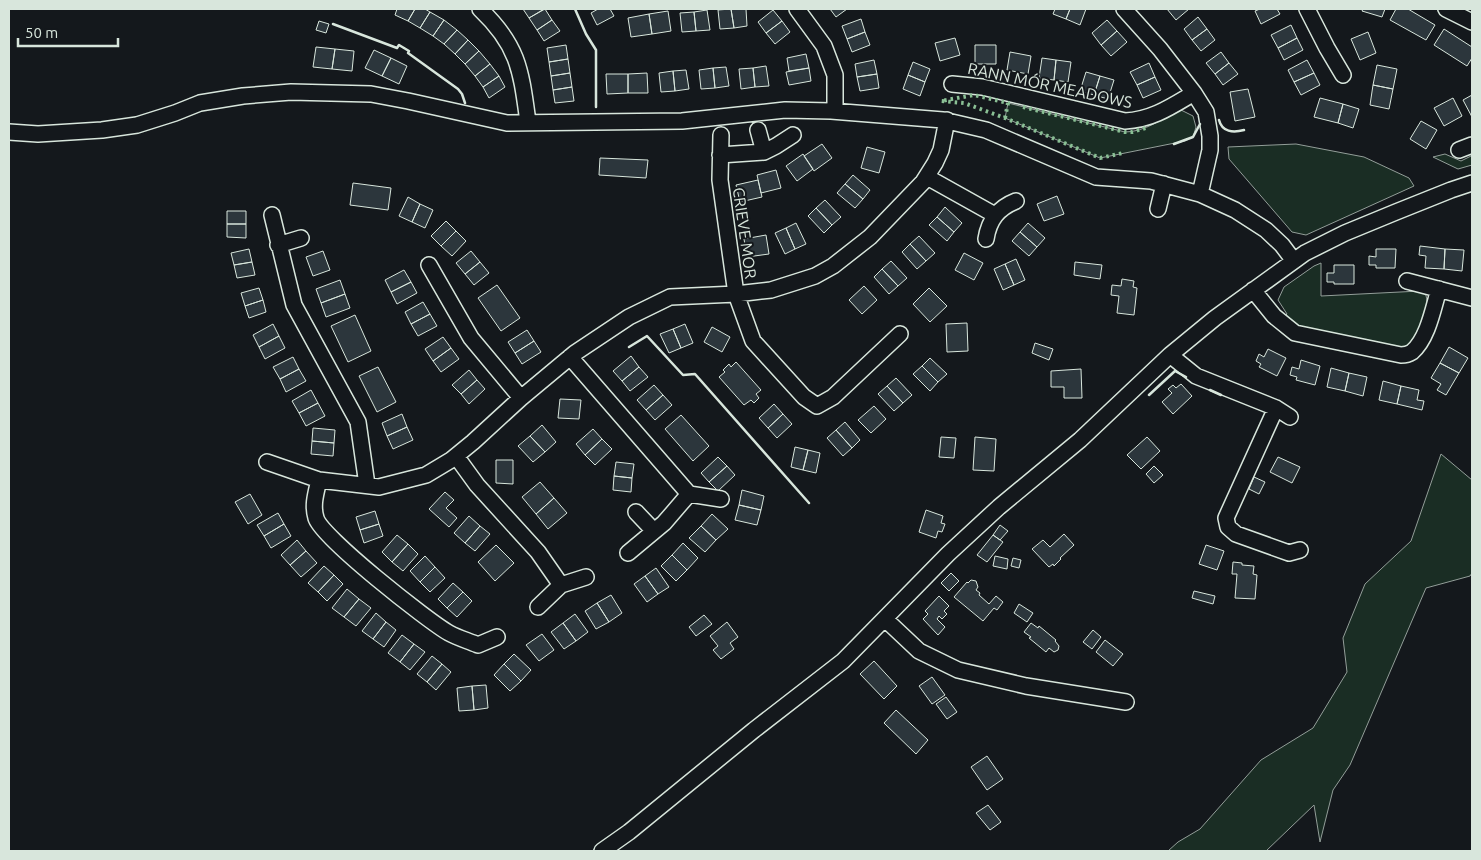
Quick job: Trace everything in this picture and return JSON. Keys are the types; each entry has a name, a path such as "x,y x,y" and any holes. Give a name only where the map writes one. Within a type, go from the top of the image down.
{"street":[{"path":"480,9 495,23 512,48 521,72 528,122"},
{"path":"797,9 824,46 835,75 835,111"},
{"path":"1124,9 1160,49 1194,93 1206,112 1210,150 1200,194"},
{"path":"1307,9 1343,75"},
{"path":"1446,9 1472,22"},
{"name":"RANN MÓR MEADOWS","path":"952,84 982,87 1125,121 1137,121 1161,113 1194,93"},
{"path":"9,132 38,134 102,130 137,125 176,113 200,103 235,97 291,92 371,94 507,123 682,121 785,110 835,111 947,120 986,130 1096,177 1164,184 1200,194 1235,210 1266,230 1282,245 1294,261"},
{"name":"CRIEVE MOR","path":"721,135 720,180 736,294 770,290 815,276 833,266 870,237 927,177 941,150 947,120"},
{"path":"758,130 764,152"},
{"path":"720,155 764,152 792,135"},
{"path":"927,177 995,215"},
{"path":"602,851 629,832 754,730 843,662 948,554 999,507 1080,440 1170,355 1253,290 1305,253 1345,233 1472,183"},
{"path":"1158,209 1164,184"},
{"path":"986,238 995,215 1016,201"},
{"path":"272,215 294,305 358,422 367,486"},
{"path":"278,244 301,238"},
{"path":"429,265 472,338 521,398"},
{"path":"1407,281 1472,298"},
{"path":"1253,290 1274,316 1295,334 1401,355 1411,353 1420,342 1426,330 1439,289"},
{"path":"266,462 320,480 379,487 426,475 456,456 570,357 629,317 670,297 736,294 753,341 804,397 817,406 833,397 900,334"},
{"path":"1170,355 1196,376 1276,408 1290,417"},
{"path":"570,357 689,494 721,499"},
{"path":"1276,408 1226,518 1228,527 1236,534 1289,553 1300,550"},
{"path":"456,456 477,485 538,552 561,585"},
{"path":"320,480 314,500 316,519 331,538 414,609 450,634 478,645 497,637"},
{"path":"628,553 664,523 689,494"},
{"path":"636,512 654,532"},
{"path":"538,607 561,585 586,577"},
{"path":"885,619 919,651 958,670 1026,686 1126,702"}],"green space":[{"path":"1008,103 1125,132 1139,130 1160,121 1179,109 1193,116 1196,127 1193,137 1185,141 1100,158 1005,118"},
{"path":"1296,144 1364,157 1409,178 1414,186 1306,235 1292,232 1229,159 1228,147"},
{"path":"1472,153 1472,165 1458,169 1433,157 1445,154 1461,161 1471,156"},
{"path":"1321,263 1321,296 1420,291 1425,293 1427,299 1426,312 1414,344 1401,350 1298,326 1285,316 1287,314 1278,300 1284,287"},
{"path":"1441,454 1472,480 1472,573 1470,576 1426,588 1350,765 1333,790 1320,842 1314,805 1266,851 1168,851 1178,842 1200,829 1261,760 1313,728 1347,672 1343,638 1365,584 1411,541"}],"building":[{"path":"397,9 415,9 408,21 395,15"},
{"path":"415,9 425,9 430,12 420,28 408,21"},
{"path":"523,9 544,9 529,18"},
{"path":"545,9 552,20 537,30 529,18"},
{"path":"598,9 610,9 614,16 597,25 591,13"},
{"path":"731,9 734,28 720,29 718,10"},
{"path":"731,9 746,9 747,26 734,28"},
{"path":"830,9 847,9 836,17"},
{"path":"1055,9 1070,9 1066,19 1053,14"},
{"path":"1070,9 1086,9 1080,25 1066,19"},
{"path":"1167,9 1189,9 1176,20"},
{"path":"1260,9 1277,9 1280,14 1261,24 1255,11"},
{"path":"1363,9 1385,9 1382,17 1362,11"},
{"path":"1396,9 1408,9 1435,25 1426,40 1390,20"},
{"path":"707,10 710,30 696,31 694,12"},
{"path":"773,10 782,21 766,33 758,22"},
{"path":"668,11 671,31 652,34 649,14"},
{"path":"430,12 444,20 433,36 420,28"},
{"path":"694,12 696,31 682,32 680,13"},
{"path":"649,14 652,34 631,37 628,18"},
{"path":"1198,17 1207,29 1192,40 1184,29"},
{"path":"861,19 865,32 847,39 842,26"},
{"path":"444,20 457,30 444,44 433,36"},
{"path":"552,20 560,31 544,41 537,30"},
{"path":"1107,20 1117,31 1101,45 1092,33"},
{"path":"319,21 329,24 326,33 316,30"},
{"path":"782,21 790,32 775,44 766,33"},
{"path":"1291,25 1297,38 1278,48 1271,35"},
{"path":"1207,29 1215,40 1201,51 1192,40"},
{"path":"1444,29 1472,47 1472,58 1467,66 1434,45"},
{"path":"457,30 468,40 455,54 444,44"},
{"path":"1117,31 1127,42 1111,56 1101,45"},
{"path":"865,32 870,45 852,52 847,39"},
{"path":"1368,32 1376,53 1360,60 1351,39"},
{"path":"955,38 960,55 940,61 935,43"},
{"path":"1297,38 1303,50 1284,60 1278,48"},
{"path":"468,40 479,51 465,64 455,54"},
{"path":"566,45 568,59 549,62 547,48"},
{"path":"975,45 996,45 996,64 975,64"},
{"path":"316,47 335,49 332,69 313,67"},
{"path":"335,49 354,51 352,71 332,69"},
{"path":"374,50 391,58 382,76 365,68"},
{"path":"479,51 490,64 475,76 465,64"},
{"path":"1010,52 1031,56 1028,74 1007,70"},
{"path":"1221,52 1229,63 1215,74 1206,63"},
{"path":"806,54 809,68 789,71 787,58"},
{"path":"391,58 407,66 399,84 382,76"},
{"path":"1042,58 1056,60 1054,80 1039,78"},
{"path":"568,59 570,73 551,76 549,62"},
{"path":"874,60 877,74 857,77 855,64"},
{"path":"1056,60 1071,62 1068,82 1054,80"},
{"path":"1307,60 1314,73 1294,82 1288,70"},
{"path":"913,62 930,69 925,82 908,75"},
{"path":"1149,63 1155,77 1137,85 1130,72"},
{"path":"1229,63 1238,74 1223,85 1215,74"},
{"path":"490,64 499,76 483,87 475,76"},
{"path":"1377,65 1397,69 1393,89 1373,85"},
{"path":"766,66 769,86 755,87 753,68"},
{"path":"726,67 729,86 715,88 713,68"},
{"path":"713,68 715,88 701,89 699,70"},
{"path":"753,68 755,87 741,89 739,69"},
{"path":"809,68 811,81 789,85 786,72"},
{"path":"686,70 689,89 675,91 673,71"},
{"path":"673,71 675,91 661,92 659,73"},
{"path":"1086,72 1100,76 1094,95 1080,91"},
{"path":"570,73 572,87 553,90 551,76"},
{"path":"647,73 648,93 628,93 628,74"},
{"path":"1314,73 1320,85 1301,95 1294,82"},
{"path":"606,74 628,74 628,93 607,94"},
{"path":"877,74 879,88 860,91 857,77"},
{"path":"908,75 925,82 920,96 903,89"},
{"path":"499,76 505,87 489,98 483,87"},
{"path":"1100,76 1114,80 1108,99 1094,95"},
{"path":"1155,77 1161,90 1143,98 1137,85"},
{"path":"1373,85 1393,89 1389,109 1370,105"},
{"path":"572,87 574,101 555,103 553,90"},
{"path":"1248,89 1255,117 1235,121 1230,92"},
{"path":"1472,95 1472,117 1463,100"},
{"path":"1320,98 1343,104 1338,123 1314,117"},
{"path":"1453,98 1462,116 1444,126 1434,108"},
{"path":"1343,104 1359,109 1353,128 1338,123"},
{"path":"1421,121 1437,130 1426,149 1410,139"},
{"path":"822,144 832,158 814,171 804,156"},
{"path":"867,147 885,152 879,173 861,168"},
{"path":"803,154 813,169 797,181 786,166"},
{"path":"600,158 648,160 646,178 599,175"},
{"path":"776,170 781,188 761,193 757,175"},
{"path":"853,175 870,190 863,199 845,184"},
{"path":"758,180 762,197 740,202 736,185"},
{"path":"353,183 391,188 388,210 350,205"},
{"path":"845,184 863,199 855,208 837,193"},
{"path":"1057,196 1064,214 1044,221 1037,204"},
{"path":"408,197 420,204 412,222 399,216"},
{"path":"825,200 841,217 832,225 816,208"},
{"path":"420,204 433,210 425,228 412,222"},
{"path":"945,207 962,223 954,232 937,217"},
{"path":"816,208 832,225 824,233 808,216"},
{"path":"227,211 246,211 246,224 227,224"},
{"path":"937,217 954,232 947,241 929,225"},
{"path":"446,221 456,231 441,246 431,236"},
{"path":"796,223 806,244 795,249 786,228"},
{"path":"1028,223 1045,238 1037,247 1020,232"},
{"path":"227,224 246,224 246,238 227,237"},
{"path":"786,228 795,249 785,254 775,233"},
{"path":"456,231 466,241 452,256 441,246"},
{"path":"1020,232 1037,247 1029,256 1012,241"},
{"path":"766,235 769,254 747,257 744,239"},
{"path":"919,236 935,253 926,261 910,244"},
{"path":"910,244 926,261 917,269 902,252"},
{"path":"1420,246 1445,249 1444,269 1425,268 1426,256 1419,255"},
{"path":"249,249 252,262 234,265 231,253"},
{"path":"1376,249 1396,249 1395,268 1376,268 1376,265 1369,265 1369,256 1376,257"},
{"path":"1445,249 1464,250 1462,271 1444,269"},
{"path":"323,251 330,270 313,276 306,257"},
{"path":"471,251 480,262 465,274 456,263"},
{"path":"964,253 983,263 974,280 955,270"},
{"path":"1016,259 1025,280 1014,285 1005,264"},
{"path":"891,261 907,278 898,286 882,269"},
{"path":"252,262 255,275 237,278 234,265"},
{"path":"480,262 489,273 474,285 465,274"},
{"path":"1075,262 1102,265 1100,279 1074,275"},
{"path":"1005,264 1014,285 1003,290 994,269"},
{"path":"1334,265 1354,265 1354,284 1327,282 1327,273 1334,273"},
{"path":"882,269 898,286 889,294 874,277"},
{"path":"404,270 411,282 391,292 385,280"},
{"path":"1122,279 1134,281 1133,287 1137,288 1134,315 1117,313 1119,296 1111,295 1112,285 1121,286"},
{"path":"340,280 345,294 321,303 316,289"},
{"path":"411,282 417,293 397,304 391,292"},
{"path":"497,285 520,318 501,331 478,298"},
{"path":"864,286 877,300 862,314 849,300"},
{"path":"259,288 263,300 245,306 241,293"},
{"path":"929,288 947,306 930,322 913,304"},
{"path":"345,294 350,308 326,317 321,303"},
{"path":"263,300 266,312 249,318 245,306"},
{"path":"423,302 430,314 411,324 405,312"},
{"path":"430,314 437,326 418,336 411,324"},
{"path":"355,315 371,351 348,362 331,326"},
{"path":"967,323 968,351 947,352 946,324"},
{"path":"273,324 279,336 259,347 253,335"},
{"path":"685,324 693,343 681,348 673,329"},
{"path":"712,327 730,337 722,352 704,342"},
{"path":"673,329 681,348 669,353 660,334"},
{"path":"527,330 534,341 515,353 508,342"},
{"path":"279,336 285,348 265,359 259,347"},
{"path":"443,337 451,348 433,361 425,349"},
{"path":"534,341 541,352 522,364 515,353"},
{"path":"1035,343 1053,349 1049,360 1032,353"},
{"path":"1449,347 1468,358 1459,373 1440,363"},
{"path":"451,348 459,359 441,372 433,361"},
{"path":"1268,349 1286,358 1277,376 1259,367 1261,364 1256,361 1259,354 1264,357"},
{"path":"631,356 639,367 622,381 613,371"},
{"path":"293,357 299,369 280,379 273,367"},
{"path":"930,358 947,374 938,382 922,366"},
{"path":"1301,360 1320,366 1315,385 1296,380 1297,377 1290,375 1292,367 1299,369"},
{"path":"736,362 761,390 756,394 759,398 754,403 751,400 744,405 719,377 725,372 723,370 729,364 731,367"},
{"path":"1440,363 1459,373 1446,395 1437,390 1441,384 1431,378"},
{"path":"922,366 938,382 930,391 913,374"},
{"path":"378,367 396,402 377,412 359,376"},
{"path":"639,367 648,377 630,391 622,381"},
{"path":"1331,368 1349,373 1345,391 1327,387"},
{"path":"299,369 306,381 286,392 280,379"},
{"path":"1081,369 1082,398 1064,398 1064,387 1051,387 1051,371"},
{"path":"469,370 477,380 461,394 452,385"},
{"path":"1349,373 1367,377 1363,396 1345,391"},
{"path":"896,378 912,395 903,403 887,386"},
{"path":"477,380 485,389 469,404 461,394"},
{"path":"1383,381 1401,386 1397,404 1379,400"},
{"path":"1181,384 1192,396 1173,414 1162,402 1172,393 1168,389 1173,385 1176,388"},
{"path":"654,385 663,395 646,410 637,400"},
{"path":"887,386 903,403 894,411 878,394"},
{"path":"1401,386 1419,390 1417,400 1424,401 1422,410 1397,404"},
{"path":"311,390 318,403 299,413 292,401"},
{"path":"663,395 672,405 655,420 646,410"},
{"path":"560,399 581,400 579,419 558,418"},
{"path":"318,403 325,416 306,426 299,413"},
{"path":"774,404 783,414 768,428 759,418"},
{"path":"874,406 886,419 871,433 858,420"},
{"path":"402,414 407,427 387,436 382,423"},
{"path":"783,414 792,424 777,438 768,428"},
{"path":"681,415 709,446 693,461 665,429"},
{"path":"845,422 860,440 852,448 836,430"},
{"path":"542,425 556,442 545,452 530,436"},
{"path":"407,427 413,440 393,449 387,436"},
{"path":"313,428 335,430 334,443 312,441"},
{"path":"593,429 602,439 585,455 576,444"},
{"path":"836,430 852,448 843,456 827,438"},
{"path":"530,436 545,452 533,462 518,446"},
{"path":"941,437 956,438 954,458 939,457"},
{"path":"975,437 996,439 994,471 973,470"},
{"path":"1147,437 1160,451 1141,469 1127,455"},
{"path":"602,439 612,449 595,465 585,455"},
{"path":"312,441 334,443 333,456 311,454"},
{"path":"795,447 808,450 803,470 791,467"},
{"path":"808,450 820,453 816,473 803,470"},
{"path":"718,457 727,466 709,482 701,473"},
{"path":"1278,457 1300,467 1292,483 1270,472"},
{"path":"496,460 513,460 513,484 496,483"},
{"path":"616,462 634,464 632,478 614,476"},
{"path":"727,466 735,475 718,491 709,482"},
{"path":"1154,466 1163,475 1154,483 1146,474"},
{"path":"614,476 632,478 631,492 613,490"},
{"path":"1254,477 1265,482 1259,494 1249,489"},
{"path":"540,482 554,498 536,514 522,497"},
{"path":"742,490 764,496 761,510 739,505"},
{"path":"445,492 454,500 446,508 457,518 449,527 429,509"},
{"path":"250,494 262,515 248,524 235,502"},
{"path":"554,498 567,513 548,529 536,514"},
{"path":"739,505 761,510 757,525 735,520"},
{"path":"926,510 943,516 941,523 945,524 942,532 938,531 936,538 919,532"},
{"path":"375,511 379,524 360,530 356,517"},
{"path":"278,513 284,524 264,536 257,525"},
{"path":"712,514 728,529 716,540 701,526"},
{"path":"469,516 480,526 465,543 454,533"},
{"path":"284,524 291,536 271,548 264,536"},
{"path":"379,524 383,536 364,543 360,530"},
{"path":"1000,525 1008,531 1000,540 993,535"},
{"path":"480,526 490,534 475,551 465,543"},
{"path":"701,526 716,540 705,552 689,538"},
{"path":"1064,534 1074,545 1054,566 1053,564 1049,567 1032,549 1043,540 1050,547"},
{"path":"397,535 408,544 392,562 382,552"},
{"path":"993,535 1003,542 987,562 977,555"},
{"path":"297,540 306,551 290,565 281,555"},
{"path":"683,543 698,558 687,570 672,555"},
{"path":"408,544 418,554 403,571 392,562"},
{"path":"496,545 514,563 495,581 478,562"},
{"path":"1206,545 1224,551 1217,570 1199,564"},
{"path":"306,551 317,563 301,577 290,565"},
{"path":"672,555 687,570 676,581 661,566"},
{"path":"425,556 435,567 420,582 410,571"},
{"path":"995,556 1008,559 1007,569 993,566"},
{"path":"1013,558 1021,560 1019,568 1011,566"},
{"path":"1233,562 1254,566 1253,574 1257,575 1255,599 1235,598 1237,574 1232,574"},
{"path":"324,566 334,575 318,592 308,583"},
{"path":"435,567 445,578 430,592 420,582"},
{"path":"656,568 669,587 658,594 645,576"},
{"path":"951,573 959,581 949,591 941,583"},
{"path":"334,575 343,584 327,601 318,592"},
{"path":"645,576 658,594 647,602 634,584"},
{"path":"971,580 976,581 978,587 976,590 989,604 996,596 1003,602 997,610 994,608 983,621 954,597"},
{"path":"453,583 463,592 447,608 438,599"},
{"path":"347,589 359,599 344,617 332,608"},
{"path":"1194,591 1215,596 1213,604 1192,598"},
{"path":"463,592 472,601 457,617 447,608"},
{"path":"611,595 622,613 609,622 597,603"},
{"path":"939,596 949,606 944,611 947,614 942,619 939,616 937,619 945,627 938,635 923,619 928,614 925,611"},
{"path":"359,599 371,608 356,626 344,617"},
{"path":"597,603 609,622 596,629 585,611"},
{"path":"1019,604 1033,613 1027,622 1014,613"},
{"path":"376,613 386,622 373,639 362,631"},
{"path":"575,614 588,632 576,641 563,623"},
{"path":"704,615 712,624 696,636 689,627"},
{"path":"386,622 396,630 384,647 373,639"},
{"path":"727,622 738,637 730,643 734,649 721,659 713,650 718,646 710,636"},
{"path":"563,623 576,641 564,649 551,632"},
{"path":"1031,623 1038,628 1039,626 1056,640 1059,646 1058,650 1054,652 1049,648 1046,652 1029,638 1031,637 1024,632"},
{"path":"1093,630 1101,637 1092,649 1083,642"},
{"path":"542,634 554,650 539,661 526,645"},
{"path":"402,635 414,644 400,662 388,653"},
{"path":"1105,640 1123,654 1113,666 1096,652"},
{"path":"414,644 425,652 410,670 400,662"},
{"path":"514,654 531,670 521,681 504,664"},
{"path":"432,656 442,664 427,682 417,674"},
{"path":"874,661 897,686 884,699 860,674"},
{"path":"442,664 451,672 436,690 427,682"},
{"path":"504,664 521,681 510,691 494,675"},
{"path":"932,677 945,695 932,704 919,686"},
{"path":"486,685 488,708 474,710 472,686"},
{"path":"472,686 474,710 459,711 457,688"},
{"path":"946,697 957,712 947,719 936,704"},
{"path":"896,710 928,740 916,754 884,723"},
{"path":"987,756 1003,779 987,790 971,767"},
{"path":"988,805 1001,822 990,830 976,813"}],"hedge":[{"path":"1005,118 1008,103 974,95 941,101 964,103 1100,158 1123,153"},
{"path":"1023,107 1125,132 1146,128"}],"wall":[{"path":"575,9 586,34 596,50 596,107"},
{"path":"333,24 397,48 399,45 458,89 465,103"},
{"path":"1219,120 1220,124 1228,131 1244,130"},
{"path":"1174,144 1193,137 1200,124"},
{"path":"629,347 647,336 683,375 695,374 809,503"},
{"path":"1149,395 1175,371 1186,377"},
{"path":"1210,390 1221,395"}]}
